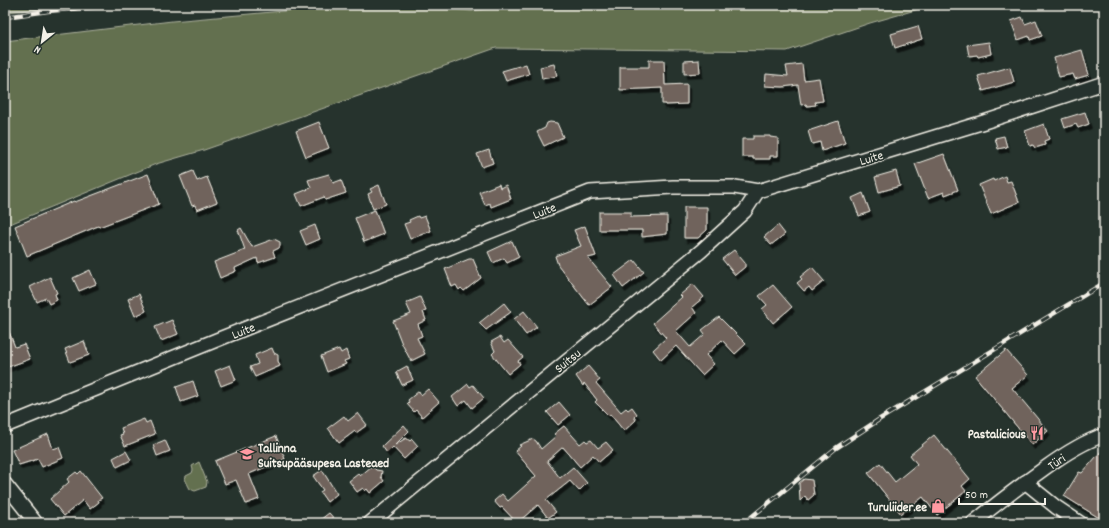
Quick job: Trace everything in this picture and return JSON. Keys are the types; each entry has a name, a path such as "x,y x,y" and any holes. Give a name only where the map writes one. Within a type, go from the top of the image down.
{"street":[{"name":"Luite","path":"5,426 226,336 590,192 673,187 735,187 758,191 984,122 1104,83"},
{"name":"Suitsu","path":"370,523 701,251 745,211 758,191"},
{"name":"Türi","path":"973,523 1025,482 1062,456 1094,438 1104,435"},
{"path":"1025,482 1056,507 1080,523"},
{"path":"5,484 36,523"}],"green space":[{"path":"5,5 91,5 5,12"},
{"path":"350,5 416,5 471,11 516,5 933,5 870,23 787,51 496,48 204,150 156,164 5,226 5,41 172,21"},
{"path":"199,462 207,482 206,487 195,491 190,489 185,479 186,476 192,473 192,466"}],"building":[{"path":"1022,17 1025,24 1036,20 1042,36 1030,40 1029,36 1018,40 1011,21"},
{"path":"918,26 922,39 895,48 891,34"},
{"path":"989,42 991,54 978,57 977,55 969,56 967,45"},
{"path":"1082,50 1089,75 1075,79 1073,74 1059,77 1054,58"},
{"path":"649,60 664,60 665,85 687,84 687,104 662,104 662,88 620,90 620,67 649,67"},
{"path":"699,60 700,73 684,74 684,61"},
{"path":"526,64 529,74 506,81 502,71"},
{"path":"554,64 557,76 542,79 540,67"},
{"path":"802,64 804,80 819,78 823,101 815,102 816,105 801,105 798,85 783,87 765,86 766,74 788,76 786,66"},
{"path":"1010,67 1014,82 983,91 978,76"},
{"path":"1085,112 1089,124 1078,128 1076,124 1065,128 1062,119"},
{"path":"838,121 845,143 822,151 820,142 812,144 808,131"},
{"path":"319,122 329,148 306,157 296,131"},
{"path":"547,123 557,123 563,137 544,146 537,132 545,128"},
{"path":"1044,124 1049,139 1044,141 1045,145 1035,148 1033,145 1030,146 1025,131"},
{"path":"753,136 770,136 778,138 778,156 770,156 770,159 753,159 753,157 742,157 742,139 753,139"},
{"path":"1004,136 1007,147 998,149 995,138"},
{"path":"489,150 493,163 482,167 477,154"},
{"path":"944,154 958,190 945,195 944,192 928,198 915,164"},
{"path":"193,171 197,181 207,177 217,202 197,210 195,205 192,206 180,176"},
{"path":"896,171 900,186 879,192 875,177"},
{"path":"148,174 159,204 99,227 98,226 27,256 15,226 74,201 75,202"},
{"path":"329,174 333,183 341,180 346,193 325,200 324,197 301,206 296,194 311,188 308,180"},
{"path":"1005,176 1007,182 1011,181 1019,202 991,214 979,185"},
{"path":"499,184 500,188 506,185 511,199 491,207 490,203 485,205 479,192"},
{"path":"379,185 386,204 373,209 368,194 372,192 370,189"},
{"path":"863,193 870,212 859,216 852,198"},
{"path":"684,207 707,207 707,230 698,238 684,238"},
{"path":"375,210 384,234 364,242 355,218"},
{"path":"599,212 631,212 631,217 667,216 667,234 642,237 642,230 599,230"},
{"path":"418,216 419,218 425,216 431,231 410,239 404,224 410,222 409,220"},
{"path":"315,225 320,239 306,245 300,231"},
{"path":"778,225 785,234 771,245 764,237"},
{"path":"585,226 596,256 588,258 612,287 589,305 558,265 555,256 581,246 574,230"},
{"path":"241,228 252,247 274,239 280,242 280,246 273,251 275,257 258,263 257,258 235,268 236,271 220,278 214,262 245,250 238,230"},
{"path":"512,241 519,257 507,263 504,258 493,263 488,252"},
{"path":"734,250 745,263 745,267 735,275 722,259"},
{"path":"469,259 473,259 481,278 464,291 461,288 459,290 456,285 452,287 445,269"},
{"path":"634,260 644,272 623,288 614,275"},
{"path":"812,267 824,281 812,291 809,287 804,291 797,283 802,279 800,277"},
{"path":"90,270 96,284 79,291 73,278"},
{"path":"50,277 57,293 55,294 57,300 49,304 46,298 37,302 30,287"},
{"path":"693,284 704,297 692,307 696,313 676,331 690,347 705,334 702,330 719,317 746,344 735,354 722,340 706,355 714,364 702,375 676,346 661,360 653,350 666,338 653,323 682,297 680,295"},
{"path":"773,285 792,307 773,323 762,309 767,305 759,296"},
{"path":"139,294 146,311 135,316 128,299"},
{"path":"420,297 426,311 423,312 426,320 418,324 422,336 417,338 425,354 411,361 402,344 393,321 411,314 406,303"},
{"path":"504,303 511,312 486,330 479,323"},
{"path":"524,311 537,327 526,335 514,319"},
{"path":"172,320 178,334 161,341 155,327"},
{"path":"5,324 15,347 24,344 30,359 5,368"},
{"path":"500,337 504,343 508,340 523,357 518,361 520,364 508,374 492,354 495,351 491,342"},
{"path":"84,341 89,355 70,362 65,349"},
{"path":"272,348 274,353 278,355 280,366 255,377 250,367 258,364 255,355"},
{"path":"339,349 341,353 346,350 349,359 344,361 346,364 327,372 321,356"},
{"path":"1006,350 1028,375 1012,388 1048,431 1032,445 975,376"},
{"path":"230,365 236,380 221,386 215,371"},
{"path":"407,366 413,380 402,385 396,372"},
{"path":"588,366 600,380 596,383 621,412 626,408 628,410 632,407 637,414 634,417 636,420 624,431 610,414 609,416 595,402 597,400 584,383 583,386 576,376"},
{"path":"193,381 198,396 181,402 176,387"},
{"path":"468,384 470,387 473,385 484,398 472,408 466,400 458,406 452,397"},
{"path":"428,389 439,402 422,417 416,410 414,412 407,404 409,402 408,400 419,391 421,395"},
{"path":"559,402 570,415 558,425 547,412"},
{"path":"358,413 367,425 356,433 355,431 339,443 328,428 344,416 348,421"},
{"path":"144,419 146,423 150,421 155,434 125,446 120,435 123,434 121,428"},
{"path":"404,425 409,431 395,445 406,438 410,441 412,439 418,446 404,459 393,447 387,453 382,446"},
{"path":"564,426 580,444 585,440 587,442 591,440 598,448 606,442 613,450 599,462 593,455 580,467 563,447 547,461 560,478 573,467 587,483 579,491 570,481 546,500 556,512 548,518 538,505 517,523 494,501 502,494 508,501 536,476 515,451 521,446 519,445 533,439 541,449 556,436 554,434"},
{"path":"48,434 53,449 59,447 63,458 42,467 38,459 19,465 12,450"},
{"path":"934,435 970,479 962,486 966,491 937,515 923,497 901,514 868,473 880,463 895,482 917,464 910,455"},
{"path":"276,436 285,459 249,474 259,499 246,504 236,480 225,484 215,461"},
{"path":"165,440 170,451 157,456 153,445"},
{"path":"1104,448 1104,521 1064,496 1079,472 1082,473"},
{"path":"126,451 131,460 117,467 113,458"},
{"path":"372,466 376,470 382,471 381,477 384,481 370,493 367,489 365,491 363,488 357,492 349,481 358,474 360,476"},
{"path":"322,470 337,494 327,502 320,492 323,490 313,476"},
{"path":"81,471 102,498 98,500 99,502 90,509 83,500 64,516 50,499 69,482 67,479 76,472 78,474"},
{"path":"804,479 812,480 814,495 808,500 805,496 800,501 799,483"},
{"path":"329,513 338,523 316,523"}],"railway":[{"path":"5,17 48,11 115,5"},
{"path":"744,523 836,448 880,419 1104,283"}],"place":[{"name":"Pastalicious","path":"1037,433"},
{"name":"Tallinna Suitsupääsupesa Lasteaed","path":"247,454"},
{"name":"Turuliider.ee","path":"938,506"}]}
